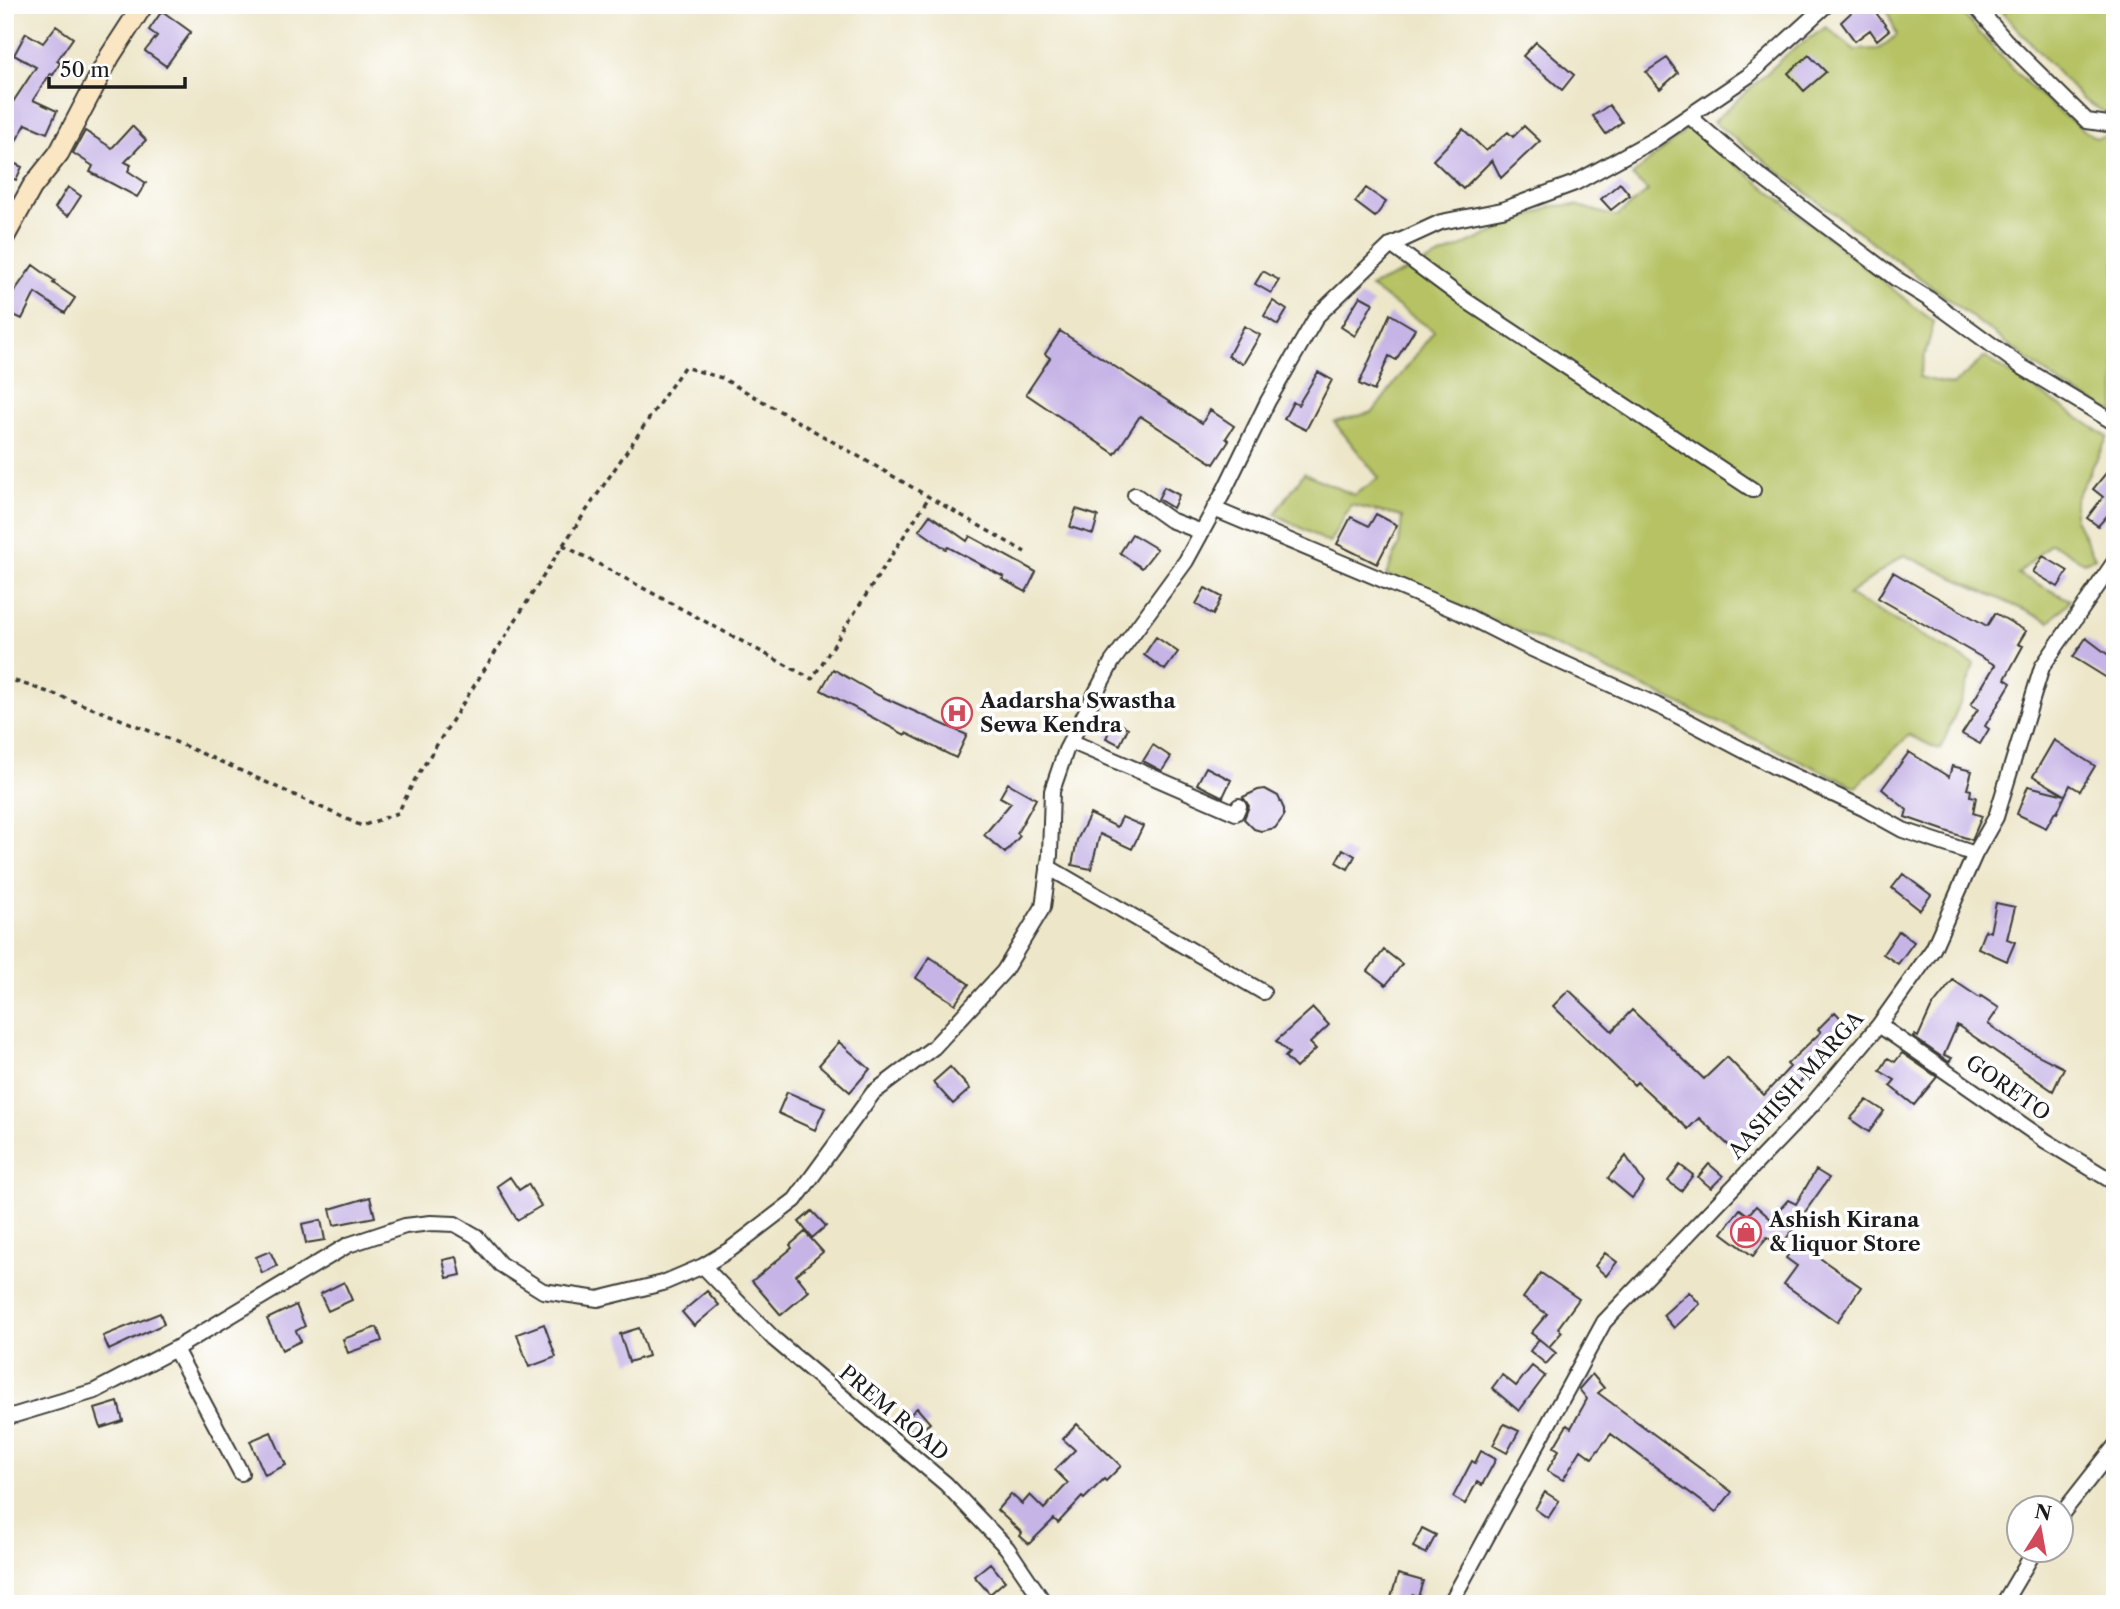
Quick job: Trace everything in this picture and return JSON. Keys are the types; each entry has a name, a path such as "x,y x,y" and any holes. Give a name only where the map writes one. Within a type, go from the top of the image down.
{"street":[{"path":"5,236 32,187 59,153 110,56 143,5"},
{"path":"5,1418 95,1391 175,1349 348,1245 405,1226 455,1224 476,1236 500,1264 543,1291 598,1299 663,1283 703,1266 731,1249 795,1200 873,1093 934,1046 1004,971 1043,907 1052,792 1070,741 1112,662 1186,561 1268,401 1317,316 1391,245 1441,222 1502,210 1574,183 1655,139 1748,76 1826,5"},
{"path":"1975,5 2006,41 2087,121 2115,125"},
{"path":"1689,116 1757,174 1895,278 1929,299 2022,367 2115,423"},
{"path":"1391,245 1476,307 1753,490"},
{"path":"1135,495 1170,520 1202,531"},
{"path":"1214,509 1459,612 1530,648 1665,709 1903,830 1975,854"},
{"name":"AASHISH MARGA","path":"1450,1604 1604,1322 1811,1106 1879,1025 1933,949 1975,854 1996,817 2042,667 2115,561"},
{"path":"1070,741 1236,813 1238,806"},
{"path":"1048,867 1263,992"},
{"name":"GORETO","path":"1879,1025 2046,1141 2115,1183"},
{"name":"PREM ROAD","path":"703,1266 774,1339 946,1484 1007,1548 1045,1604"},
{"path":"175,1349 241,1473"},
{"path":"2074,1498 2115,1447"},
{"path":"2003,1604 2026,1564"}],"path":[{"path":"5,678 66,697 216,760 362,826 398,813 414,782 563,545 684,367 722,378 1025,552"},
{"path":"563,545 812,679 929,497"}],"green space":[{"path":"1885,5 1955,5 1987,42 2056,110 2096,138 2115,134 2115,413 2063,386 1713,122 1790,52 1826,27 1855,50 1879,49 1897,35"},
{"path":"2015,5 2115,5 2115,116 2082,99 2003,13"},
{"path":"1689,127 1934,322 1919,377 1953,385 1985,357 2108,437 2075,500 2075,519 2095,558 2084,562 2051,543 2018,574 2070,600 2050,622 1904,555 1848,595 1974,664 1940,750 1909,735 1856,787 1569,652 1386,575 1399,545 1402,517 1351,505 1329,543 1275,514 1304,473 1354,495 1379,478 1334,422 1373,412 1434,331 1370,287 1553,206 1576,205 1616,217 1648,191 1632,176"}],"building":[{"path":"1859,5 1870,5 1889,30 1877,40 1870,30 1855,41 1841,22"},
{"path":"162,11 191,32 166,66 145,51 157,36 149,30"},
{"path":"56,26 73,38 57,61 60,63 53,75 50,74 33,100 57,111 47,133 26,124 5,159 5,114 36,67 14,55 26,33 43,43"},
{"path":"1536,42 1574,75 1562,90 1523,56"},
{"path":"1809,55 1826,72 1804,91 1788,73"},
{"path":"1667,58 1678,73 1660,89 1646,72"},
{"path":"1609,105 1622,122 1606,134 1593,116"},
{"path":"132,126 146,140 125,162 131,165 128,171 146,183 137,197 90,172 93,166 73,153 85,131 112,148"},
{"path":"1524,126 1540,141 1501,178 1492,160 1463,189 1433,160 1463,129 1486,151 1508,132 1513,137"},
{"path":"5,159 22,167 16,180 5,175"},
{"path":"1620,183 1630,195 1611,210 1601,199"},
{"path":"68,187 81,196 68,216 55,208"},
{"path":"1366,188 1386,202 1375,217 1355,202"},
{"path":"33,265 75,298 65,313 35,293 22,319 5,311 9,299"},
{"path":"1263,271 1279,280 1271,293 1255,284"},
{"path":"1360,296 1373,303 1355,336 1341,327"},
{"path":"1273,301 1287,310 1278,325 1264,316"},
{"path":"1390,314 1415,329 1396,360 1389,356 1374,391 1359,384"},
{"path":"1244,326 1260,335 1243,364 1228,356"},
{"path":"1060,331 1202,423 1210,410 1234,426 1226,438 1229,441 1214,464 1140,416 1115,454 1026,394 1050,358 1045,354"},
{"path":"1318,372 1332,380 1306,430 1284,419 1293,402 1298,405"},
{"path":"2115,462 2115,507 2098,526 2087,518 2103,497 2093,489"},
{"path":"1164,487 1179,495 1173,508 1158,499"},
{"path":"1076,509 1098,516 1093,534 1070,527"},
{"path":"1376,514 1397,525 1377,564 1337,544 1351,517 1369,526"},
{"path":"930,515 967,541 970,536 1036,572 1026,592 1002,579 1004,577 948,547 946,549 919,530"},
{"path":"1132,534 1157,549 1142,568 1120,553"},
{"path":"2043,556 2068,571 2058,587 2033,572"},
{"path":"1893,572 1987,626 1995,613 2026,631 2018,644 2023,646 2005,679 2011,683 1985,726 1989,729 1980,744 1962,734 1978,709 1971,705 1995,665 1878,598"},
{"path":"1205,588 1222,597 1213,615 1196,604"},
{"path":"1156,637 1178,652 1165,670 1144,655"},
{"path":"2086,638 2115,660 2115,683 2073,657"},
{"path":"833,669 878,695 967,735 956,758 906,733 905,735 821,690"},
{"path":"1114,721 1128,728 1120,745 1106,738"},
{"path":"2054,740 2095,766 2080,791 2070,785 2057,813 2055,812 2046,828 2017,814 2028,786 2065,795 2033,776"},
{"path":"1153,745 1171,757 1162,771 1143,761"},
{"path":"1909,752 1949,777 1952,766 1972,771 1967,789 1971,790 1970,796 1976,797 1973,813 1982,816 1972,840 1905,817 1907,810 1882,789"},
{"path":"1206,767 1231,780 1223,797 1197,784"},
{"path":"1008,783 1036,799 1017,833 1020,836 1005,853 984,835 1011,803 1000,797"},
{"path":"1265,789 1278,796 1284,816 1275,828 1261,831 1254,829 1244,819 1249,806 1243,797"},
{"path":"1090,814 1117,827 1122,817 1143,826 1132,849 1100,834 1091,869 1072,865 1077,840"},
{"path":"1343,849 1355,856 1348,869 1336,862"},
{"path":"1903,874 1931,895 1920,910 1892,888"},
{"path":"1996,903 2015,907 2007,939 2015,942 2007,961 1978,948 1985,930 1990,932"},
{"path":"1899,931 1914,942 1898,964 1883,954"},
{"path":"1384,950 1402,964 1386,985 1368,971"},
{"path":"930,957 969,984 955,1004 916,978"},
{"path":"1953,980 1999,1008 1988,1024 2022,1047 2064,1068 2053,1091 1957,1025 1944,1055 1952,1058 1949,1062 1913,1037 1918,1037 1931,1008"},
{"path":"1569,990 1612,1031 1632,1010 1704,1079 1727,1057 1764,1095 1790,1067 1787,1064 1821,1032 1818,1029 1835,1012 1850,1028 1795,1087 1800,1093 1763,1124 1737,1153 1699,1118 1688,1129 1637,1082 1634,1085 1553,1006"},
{"path":"1313,1008 1329,1025 1310,1043 1316,1049 1296,1068 1285,1057 1289,1053 1276,1041"},
{"path":"839,1042 870,1069 850,1092 819,1065"},
{"path":"1902,1053 1937,1077 1914,1105 1890,1086 1895,1080 1880,1071 1888,1058 1895,1062"},
{"path":"950,1067 970,1089 953,1104 933,1082"},
{"path":"787,1092 825,1108 815,1130 778,1113"},
{"path":"1867,1100 1884,1111 1869,1132 1850,1119"},
{"path":"1626,1156 1644,1183 1632,1198 1608,1178"},
{"path":"1709,1164 1723,1176 1711,1188 1698,1177"},
{"path":"1680,1165 1693,1175 1681,1191 1668,1181"},
{"path":"1816,1170 1829,1178 1781,1246 1767,1237 1753,1256 1722,1233 1740,1209 1748,1215 1756,1206 1771,1219 1788,1200 1796,1204"},
{"path":"510,1177 519,1190 528,1184 541,1206 517,1220 497,1186"},
{"path":"370,1197 375,1217 334,1225 330,1209"},
{"path":"812,1211 826,1226 812,1238 799,1222"},
{"path":"321,1220 325,1240 306,1243 302,1224"},
{"path":"805,1232 823,1252 796,1275 809,1291 781,1315 752,1281 792,1248 790,1245"},
{"path":"1797,1242 1861,1287 1837,1322 1784,1284 1797,1266 1786,1258"},
{"path":"270,1251 277,1266 262,1273 256,1257"},
{"path":"1605,1253 1617,1262 1606,1276 1595,1266"},
{"path":"457,1257 461,1275 447,1278 443,1260"},
{"path":"1541,1273 1579,1299 1558,1328 1562,1332 1549,1347 1531,1333 1547,1314 1523,1298"},
{"path":"344,1282 352,1300 328,1311 320,1294"},
{"path":"707,1291 719,1305 694,1326 682,1312"},
{"path":"1689,1292 1700,1304 1674,1328 1663,1315"},
{"path":"296,1305 305,1326 296,1331 301,1341 282,1350 267,1319"},
{"path":"160,1313 164,1324 109,1350 103,1336"},
{"path":"544,1324 556,1357 529,1367 517,1334"},
{"path":"377,1327 382,1341 348,1353 343,1339"},
{"path":"639,1328 648,1356 629,1362 620,1334"},
{"path":"1539,1339 1556,1353 1546,1364 1530,1351"},
{"path":"1532,1366 1545,1376 1519,1411 1492,1388 1502,1375 1516,1386"},
{"path":"1592,1374 1604,1388 1598,1393 1732,1492 1716,1512 1611,1434 1592,1458 1581,1450 1563,1480 1547,1471 1559,1450 1554,1447 1567,1425 1571,1428 1587,1399 1579,1389"},
{"path":"118,1402 123,1421 101,1428 95,1409"},
{"path":"917,1408 930,1423 915,1435 903,1421"},
{"path":"1077,1424 1121,1466 1084,1499 1082,1497 1058,1523 1054,1519 1029,1544 1020,1536 1022,1533 997,1510 1011,1494 1022,1504 1030,1495 1044,1509 1068,1483 1055,1470 1075,1450 1063,1439"},
{"path":"1504,1424 1519,1431 1507,1453 1493,1445"},
{"path":"271,1432 286,1465 265,1475 250,1441"},
{"path":"1481,1451 1496,1459 1482,1485 1477,1482 1465,1504 1453,1497 1472,1461 1475,1463"},
{"path":"1545,1492 1559,1501 1548,1518 1535,1509"},
{"path":"1422,1528 1436,1535 1426,1554 1413,1547"},
{"path":"990,1563 1005,1581 990,1594 974,1576"},
{"path":"1398,1574 1423,1581 1418,1597 1412,1595 1409,1604 1390,1601"}],"place":[{"name":"Aadarsha Swastha Sewa Kendra","path":"957,713"},
{"name":"Ashish Kirana & liquor Store","path":"1746,1232"}]}
